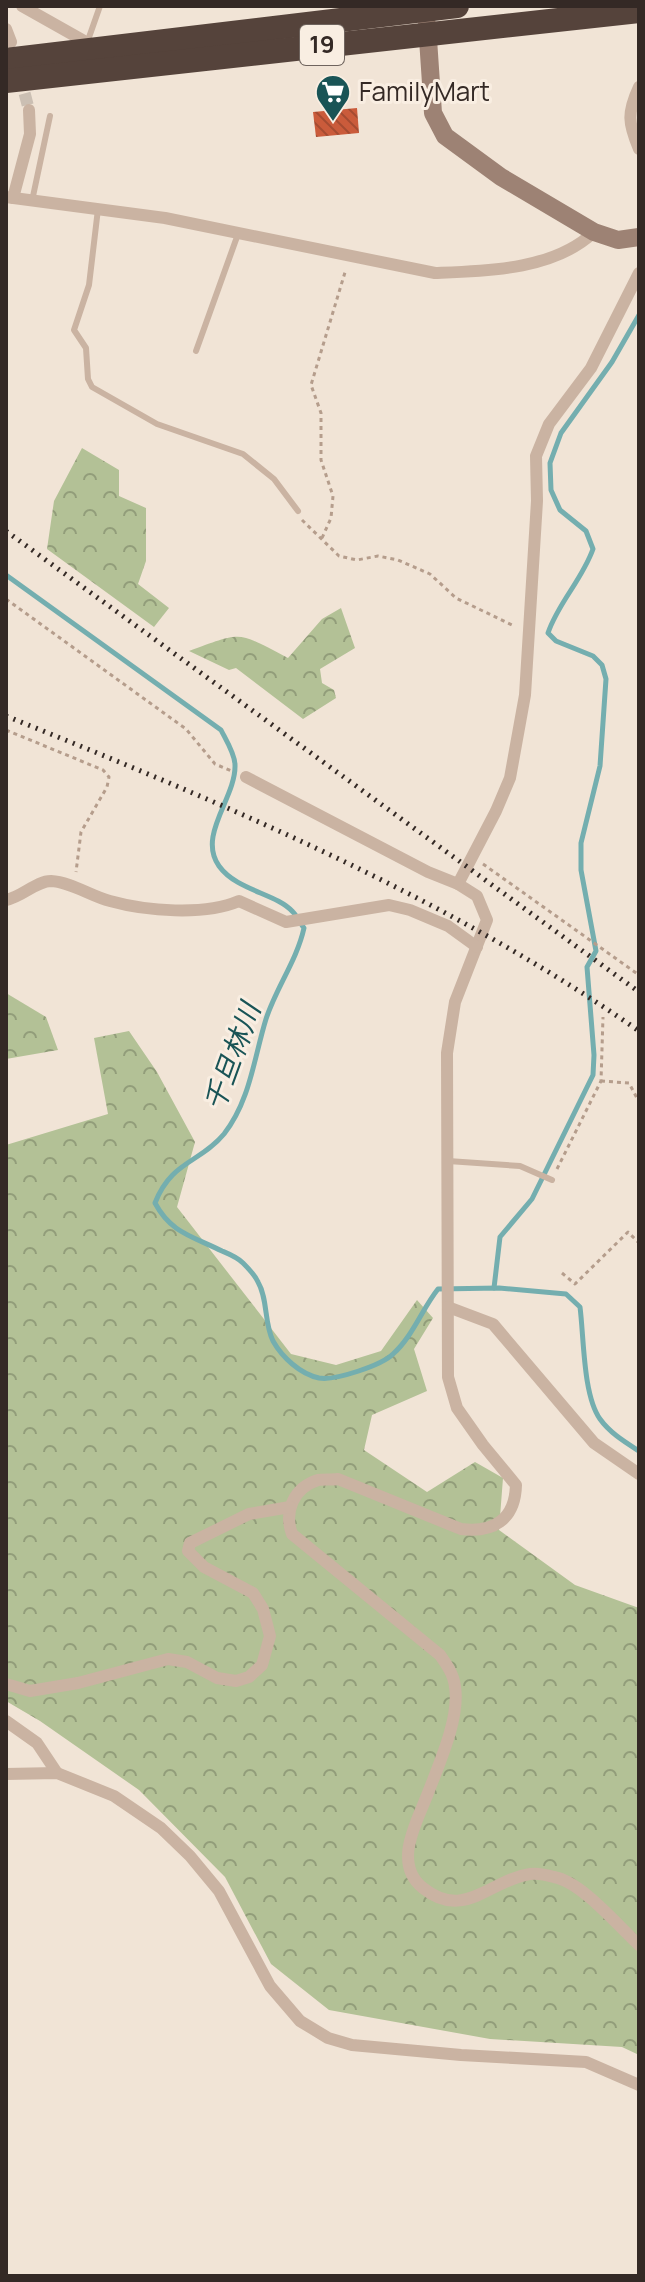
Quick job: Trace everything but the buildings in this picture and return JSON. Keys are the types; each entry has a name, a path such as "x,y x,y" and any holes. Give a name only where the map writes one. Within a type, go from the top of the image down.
{"highway":[{"name":"19","path":"8,61 93,46 457,6"},
{"name":"19","path":"8,61 217,56 639,11"},
{"path":"6,96 41,88 131,80 217,56"}],"street":[{"path":"22,6 93,46"},
{"path":"425,8 433,113 445,136 501,177 594,232 618,240 639,237"},
{"path":"6,29 8,61"},
{"path":"639,87 630,109 630,128 639,149"},
{"path":"29,110 30,134 9,198 165,218 435,273 478,271 533,262 581,244 594,232"},
{"path":"458,884 510,778 525,695 536,456 549,424 591,368 639,273"},
{"path":"246,777 428,872 458,884 477,896 487,920 455,1002 447,1053 448,1377 457,1408 516,1485 516,1499 497,1526 480,1531 461,1529 338,1479 318,1480 301,1489 290,1507 287,1520 292,1534 440,1655 450,1670 456,1688 454,1713 408,1846 409,1869 420,1886 435,1896 453,1902 472,1899 532,1874 559,1877 580,1890 639,1945"},
{"path":"6,900 17,898 46,881 137,907 206,910 239,901 286,922 389,905 448,926 477,947"},
{"path":"448,1303 493,1324 594,1443 639,1474"},
{"path":"6,1684 30,1691 78,1683 168,1659 187,1662 217,1678 236,1681 249,1677 262,1665 270,1636 263,1609 253,1593 204,1567 188,1551 190,1543 235,1520 249,1514 290,1507"},
{"path":"6,1721 37,1743 57,1773"},
{"path":"6,1774 57,1773 114,1796 161,1828 219,1891 270,1986 300,2021 328,2038 352,2045 445,2054 586,2062 639,2085"}],"lane":[{"path":"93,46 100,6"},
{"path":"32,201 50,116"},
{"path":"98,209 89,285 74,330 86,348 88,379 92,387 157,424 243,454 274,479 298,511"},
{"path":"196,351 239,233"},
{"path":"448,1161 520,1166 552,1180"}],"path":[{"path":"322,538 331,518 333,496 321,460 321,413 311,385 350,256"},
{"path":"298,511 308,528 339,556 357,560 378,556 398,560 430,574 456,598 480,612 529,630"},
{"path":"6,599 186,729 215,764 246,777"},
{"path":"6,730 103,770 109,777 107,787 81,832 76,854 76,888"},
{"path":"475,851 484,865 639,975"},
{"path":"552,1180 601,1081 603,1017"},
{"path":"601,1081 629,1083 639,1102"},
{"path":"562,1273 575,1284 628,1232 639,1243"}],"green space":[{"path":"82,448 119,470 119,496 146,508 146,561 138,584 169,608 154,627 47,549 54,501"},
{"path":"341,608 355,648 320,669 322,683 334,690 336,698 303,719 236,668 229,670 189,651 220,640 240,637 288,658 322,619"},
{"path":"6,993 46,1017 58,1050 6,1059"},
{"path":"129,1031 157,1072 195,1142 177,1207 291,1354 336,1365 381,1351 417,1300 433,1318 414,1349 427,1391 372,1415 364,1450 427,1492 475,1462 503,1478 499,1530 575,1585 639,1608 639,2055 622,2047 490,2039 329,2010 271,1964 225,1877 139,1790 6,1701 6,1145 108,1114 94,1038"}],"waterway":[{"path":"494,1288 500,1237 532,1199 593,1075 587,967 596,951 581,870 581,843 600,766 606,679 602,665 593,656 556,641 548,633 593,549 586,531 560,510 551,490 550,463 561,433 612,362 639,315"},
{"name":"千旦林川","path":"6,575 221,730 235,765 234,778 215,829 213,854 227,874 286,906 304,928 297,951 266,1019 240,1108 215,1144 169,1179 155,1203 161,1213 183,1233 233,1256 247,1267 261,1289 273,1341 298,1369 319,1378 347,1375 393,1354 438,1289 499,1288 566,1294 580,1307 587,1381 594,1409 608,1429 639,1451"}],"tunnel":[{"path":"20,76 29,110"}],"railway":[{"path":"6,531 639,992"},
{"path":"6,716 251,818 411,895 565,982 639,1031"}],"place":[{"name":"FamilyMart","path":"333,123"}]}
